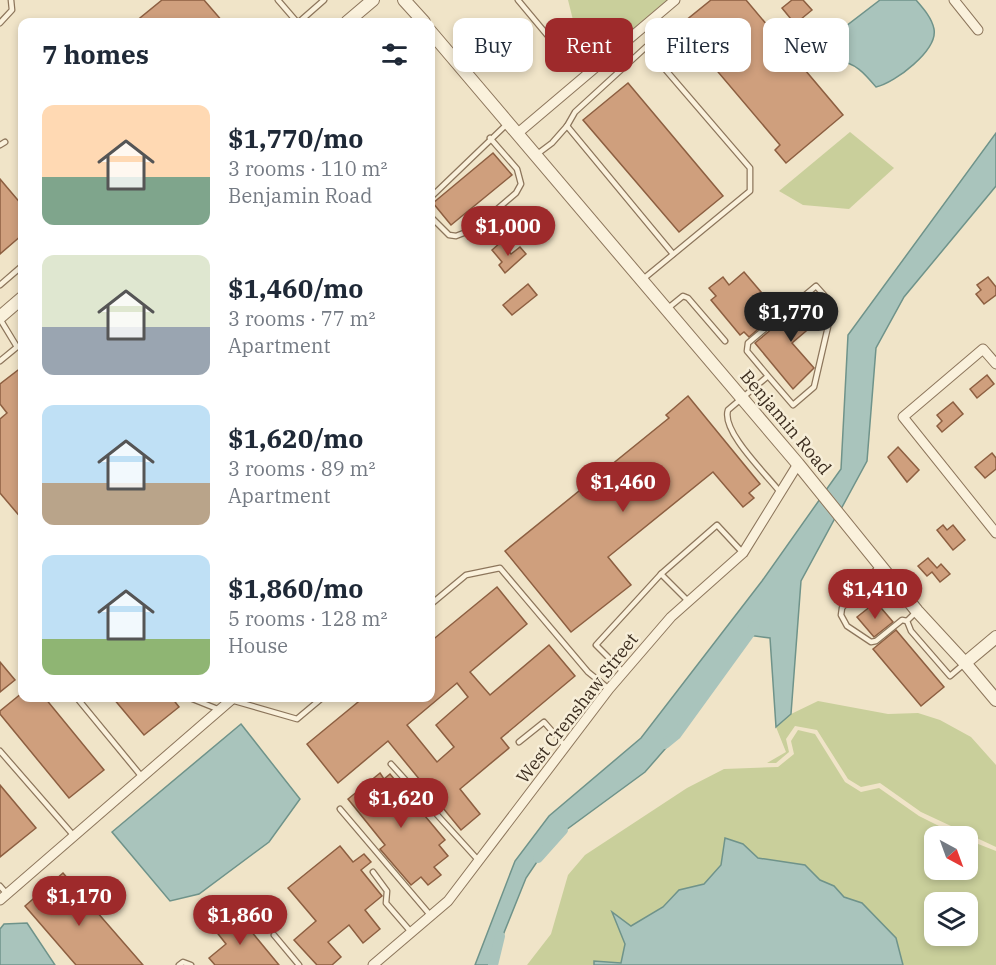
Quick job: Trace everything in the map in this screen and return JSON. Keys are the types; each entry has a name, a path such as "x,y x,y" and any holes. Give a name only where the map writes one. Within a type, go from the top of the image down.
{"street":[{"path":"352,18 373,0"},
{"path":"404,0 420,18"},
{"path":"518,133 675,0"},
{"path":"954,0 978,30"},
{"name":"Benjamin Road","path":"435,37 798,464 917,611 966,663 996,700"},
{"path":"0,318 18,302"},
{"path":"996,364 983,349 903,417 996,533"},
{"name":"West Crenshaw Street","path":"373,965 448,901 623,672 671,617 744,553 798,464"},
{"path":"966,663 996,637"},
{"path":"4,897 229,702"}],"lane":[{"path":"0,23 12,10 11,0"},
{"path":"278,0 294,18"},
{"path":"303,18 324,0"},
{"path":"518,0 545,32"},
{"path":"536,155 552,144 575,112 646,47 732,144 750,168 750,191 642,280"},
{"path":"435,193 509,122"},
{"path":"567,126 673,254"},
{"path":"435,221 449,235 467,233 516,193 521,184 517,169 490,138"},
{"path":"0,285 18,269"},
{"path":"816,286 833,305 814,387 794,405 768,376 747,351 748,343 816,286"},
{"path":"667,309 683,296 688,298 724,341"},
{"path":"0,318 17,347 0,361"},
{"path":"768,376 741,397 728,410 725,417 729,427 780,492"},
{"path":"623,672 596,645 661,574 717,525 744,553"},
{"path":"879,565 842,608 841,615 847,626 871,642 876,641 902,620 907,621 917,611"},
{"path":"435,601 466,575 500,568 588,672 609,689"},
{"path":"661,574 688,602"},
{"path":"907,621 911,631 950,676 966,663"},
{"path":"80,702 142,777"},
{"path":"200,702 220,710"},
{"path":"238,702 297,719 317,702"},
{"path":"519,742 544,722 566,747"},
{"path":"0,751 74,836"},
{"path":"391,764 479,861"},
{"path":"340,809 431,916"},
{"path":"373,872 387,891 386,903 411,932"},
{"path":"0,886 4,897"},
{"path":"274,934 299,965"},
{"path":"179,965 183,962 191,965"}],"green space":[{"path":"568,0 667,0 633,29 633,18 572,18"},
{"path":"850,132 894,168 849,209 803,205 779,191"},
{"path":"818,701 888,714 918,713 940,720 971,737 996,765 996,847 978,839 978,826 951,826 921,812 880,783 861,787 848,779 817,730 795,726 786,739 789,752 776,763 767,763 786,752 776,727 789,715"},
{"path":"798,730 815,734 845,782 861,792 879,788 919,816 939,826 924,826 924,880 978,880 978,844 996,851 996,965 527,965 551,934 568,875 585,855 687,788 724,769 778,767 794,754 791,741"}],"water":[{"path":"880,0 916,0 929,17 934,29 929,46 914,64 894,79 876,87 864,73 849,64 849,24"},
{"path":"996,133 996,186 904,297 876,348 867,461 841,509 826,490 841,469 848,335"},
{"path":"820,499 835,518 801,581 791,714 776,727 770,638 748,635 672,741 645,772 551,841 526,878 491,965 475,965 515,861 549,816 641,738 762,581"},
{"path":"241,724 300,799 269,842 199,894 170,901 112,832"},
{"path":"725,838 743,844 758,858 805,865 820,880 834,886 844,897 862,903 896,938 903,965 594,965 594,961 621,963 625,944 612,912 631,926 663,907 679,890 704,884 721,865"},
{"path":"27,923 55,965 0,965 0,929 4,924"}],"building":[{"path":"162,0 204,0 220,18 140,18"},
{"path":"711,0 746,0 763,20 763,72 807,72 843,115 786,163 775,150 780,145 718,72 751,72 751,18 689,18"},
{"path":"792,0 803,0 812,10 802,18 790,18 782,8"},
{"path":"628,83 723,196 679,232 583,120"},
{"path":"493,153 512,175 451,225 435,205 435,201"},
{"path":"0,179 18,200 18,238 0,254"},
{"path":"501,242 511,254 520,247 526,254 505,273 499,265 502,262 492,250"},
{"path":"744,272 778,312 749,337 744,332 740,335 711,300 716,296 709,288 723,277 729,285"},
{"path":"988,277 996,287 996,295 984,304 976,294 981,290 977,285"},
{"path":"528,284 537,295 512,315 503,305"},
{"path":"810,297 825,315 792,343 814,368 793,389 755,343"},
{"path":"18,370 18,514 0,493 0,419 7,413 0,404 0,384"},
{"path":"987,375 994,384 977,398 970,389"},
{"path":"688,396 760,484 749,493 754,498 743,507 713,472 608,557 631,585 571,632 505,551 669,418 666,415"},
{"path":"953,402 963,414 942,432 937,426 942,421 937,415"},
{"path":"898,447 919,470 907,482 888,457"},
{"path":"992,453 996,458 996,469 985,478 975,467"},
{"path":"943,525 947,530 953,525 965,540 953,550 937,530"},
{"path":"928,558 937,568 941,564 950,574 940,582 932,572 927,576 918,566"},
{"path":"497,587 527,624 470,672 490,695 549,645 575,676 501,738 509,748 460,789 480,814 461,830 388,741 338,783 307,744 358,702 434,702 407,725 437,762 454,747 436,725 468,697 457,683 435,701 435,638"},
{"path":"876,602 893,622 874,637 857,617"},
{"path":"896,630 944,687 921,706 873,649"},
{"path":"0,662 15,680 0,692"},
{"path":"18,696 18,702 48,702 104,770 69,798 0,714 0,711"},
{"path":"116,702 175,702 179,707 144,735"},
{"path":"380,773 384,779 390,774 445,840 439,845 448,856 434,867 441,875 428,885 421,877 411,885 380,849 385,845 348,799"},
{"path":"0,785 36,828 0,857"},
{"path":"340,846 353,862 364,854 371,862 361,870 382,896 365,910 380,929 363,943 349,925 328,942 341,957 332,965 317,965 294,940 316,921 288,888"},
{"path":"63,873 143,965 76,965 25,906"},
{"path":"236,913 279,965 215,965 209,958 226,944 215,930"}],"waterway":[{"path":"665,744 676,735 755,626"},
{"path":"538,858 563,830"},
{"path":"493,965 500,936"}]}
